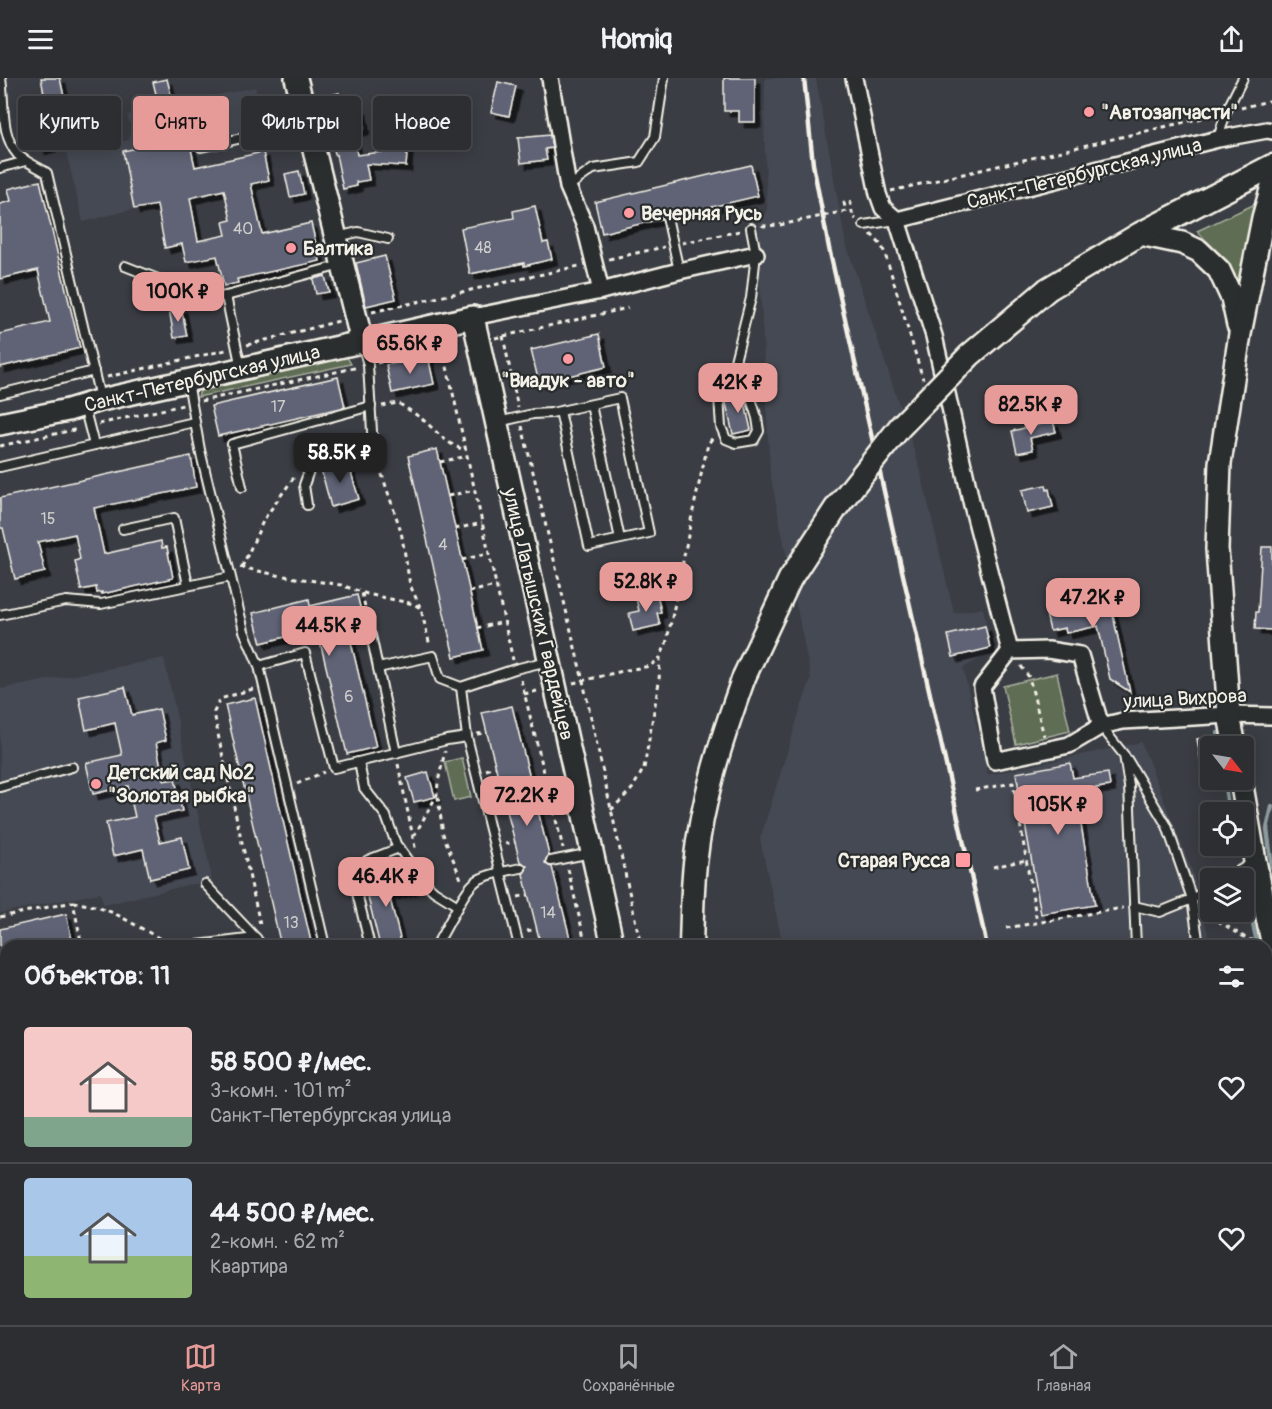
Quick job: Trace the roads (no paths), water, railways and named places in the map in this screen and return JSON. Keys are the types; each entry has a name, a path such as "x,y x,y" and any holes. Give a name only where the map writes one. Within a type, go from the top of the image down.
{"main road":[{"path":"691,940 695,864 702,816 722,738 744,677 790,579 843,499 900,427 970,355 1048,290 1140,234 1272,166"}],"street":[{"path":"296,78 301,96"},
{"path":"550,78 568,187 585,226 601,291"},
{"path":"854,78 878,194 883,208 897,219 934,336 972,505 1010,651"},
{"name":"Санкт-Петербургская улица","path":"897,219 1218,139 1272,131"},
{"path":"315,150 362,342"},
{"path":"1233,736 1229,715 1217,549 1220,463 1240,334 1263,218 1272,186"},
{"path":"1140,234 1182,243 1199,250 1219,270 1232,298 1240,334"},
{"name":"Санкт-Петербургская улица","path":"0,424 93,389 188,381 473,317 601,291 756,254"},
{"name":"улица Латышских Гвардейцев","path":"473,317 612,940"},
{"path":"1048,650 1080,655 1101,726 1069,745 995,761 982,687 1010,651 1048,650"},
{"name":"улица Вихрова","path":"1101,726 1123,721 1229,715 1272,716"},
{"path":"1243,790 1255,861 1263,940"}],"lane":[{"path":"1,78 2,116 7,142 18,156 46,173 93,389 89,427 94,446"},
{"path":"568,187 593,169 639,162 656,137 664,78"},
{"path":"1218,139 1226,112 1243,78"},
{"path":"0,168 26,161"},
{"path":"667,217 680,271"},
{"path":"864,225 897,219"},
{"path":"733,369 749,392 758,418 759,431 754,440 736,443 726,439 721,427 719,397 733,369 751,298 756,254 752,228"},
{"path":"336,237 358,232 388,239"},
{"path":"125,266 209,299 343,265"},
{"path":"226,296 242,369"},
{"path":"307,505 304,485 310,468 330,457 357,449 373,448 368,365 362,342"},
{"path":"188,381 194,422 230,576 244,631 259,666 324,940"},
{"path":"0,394 93,389"},
{"path":"496,422 620,398 649,533 589,546 560,411"},
{"path":"591,405 620,539"},
{"path":"242,487 232,444 371,407"},
{"path":"0,467 194,422"},
{"path":"123,529 174,518 188,585"},
{"path":"0,615 66,601 101,604 230,576"},
{"path":"370,635 396,753"},
{"path":"259,666 305,653 334,768 466,737"},
{"path":"378,668 433,656 440,679 461,687 514,669 549,661"},
{"path":"461,687 466,737 518,940"},
{"path":"1101,726 1124,755 1167,826 1192,898 1198,940"},
{"path":"1124,755 1129,786 1136,940"},
{"path":"358,762 364,788 386,816 396,844 422,880 434,891 458,906"},
{"path":"0,787 72,767"},
{"path":"369,940 356,889 355,872 368,860 399,848"},
{"path":"551,861 592,853"},
{"path":"1243,868 1255,861"},
{"path":"439,940 465,892 476,881 501,872 522,868"},
{"path":"205,884 256,938"},
{"path":"1134,906 1160,912 1200,894"},
{"path":"239,940 256,938"}],"waterway":[{"path":"1226,790 1227,802"},
{"path":"1272,807 1267,829 1272,867"},
{"path":"1252,922 1257,940"}],"railway":[{"path":"804,78 813,164 829,248 986,940"}],"place":[{"name":"\"Автозапчасти\"","path":"1089,112"},
{"name":"Вечерняя Русь","path":"629,213"},
{"name":"Балтика","path":"291,248"},
{"name":"\"Виадук - авто\"","path":"568,359"},
{"name":"Детский сад №2 \"Золотая рыбка\"","path":"96,784"},
{"name":"Старая Русса","path":"963,860"}]}
